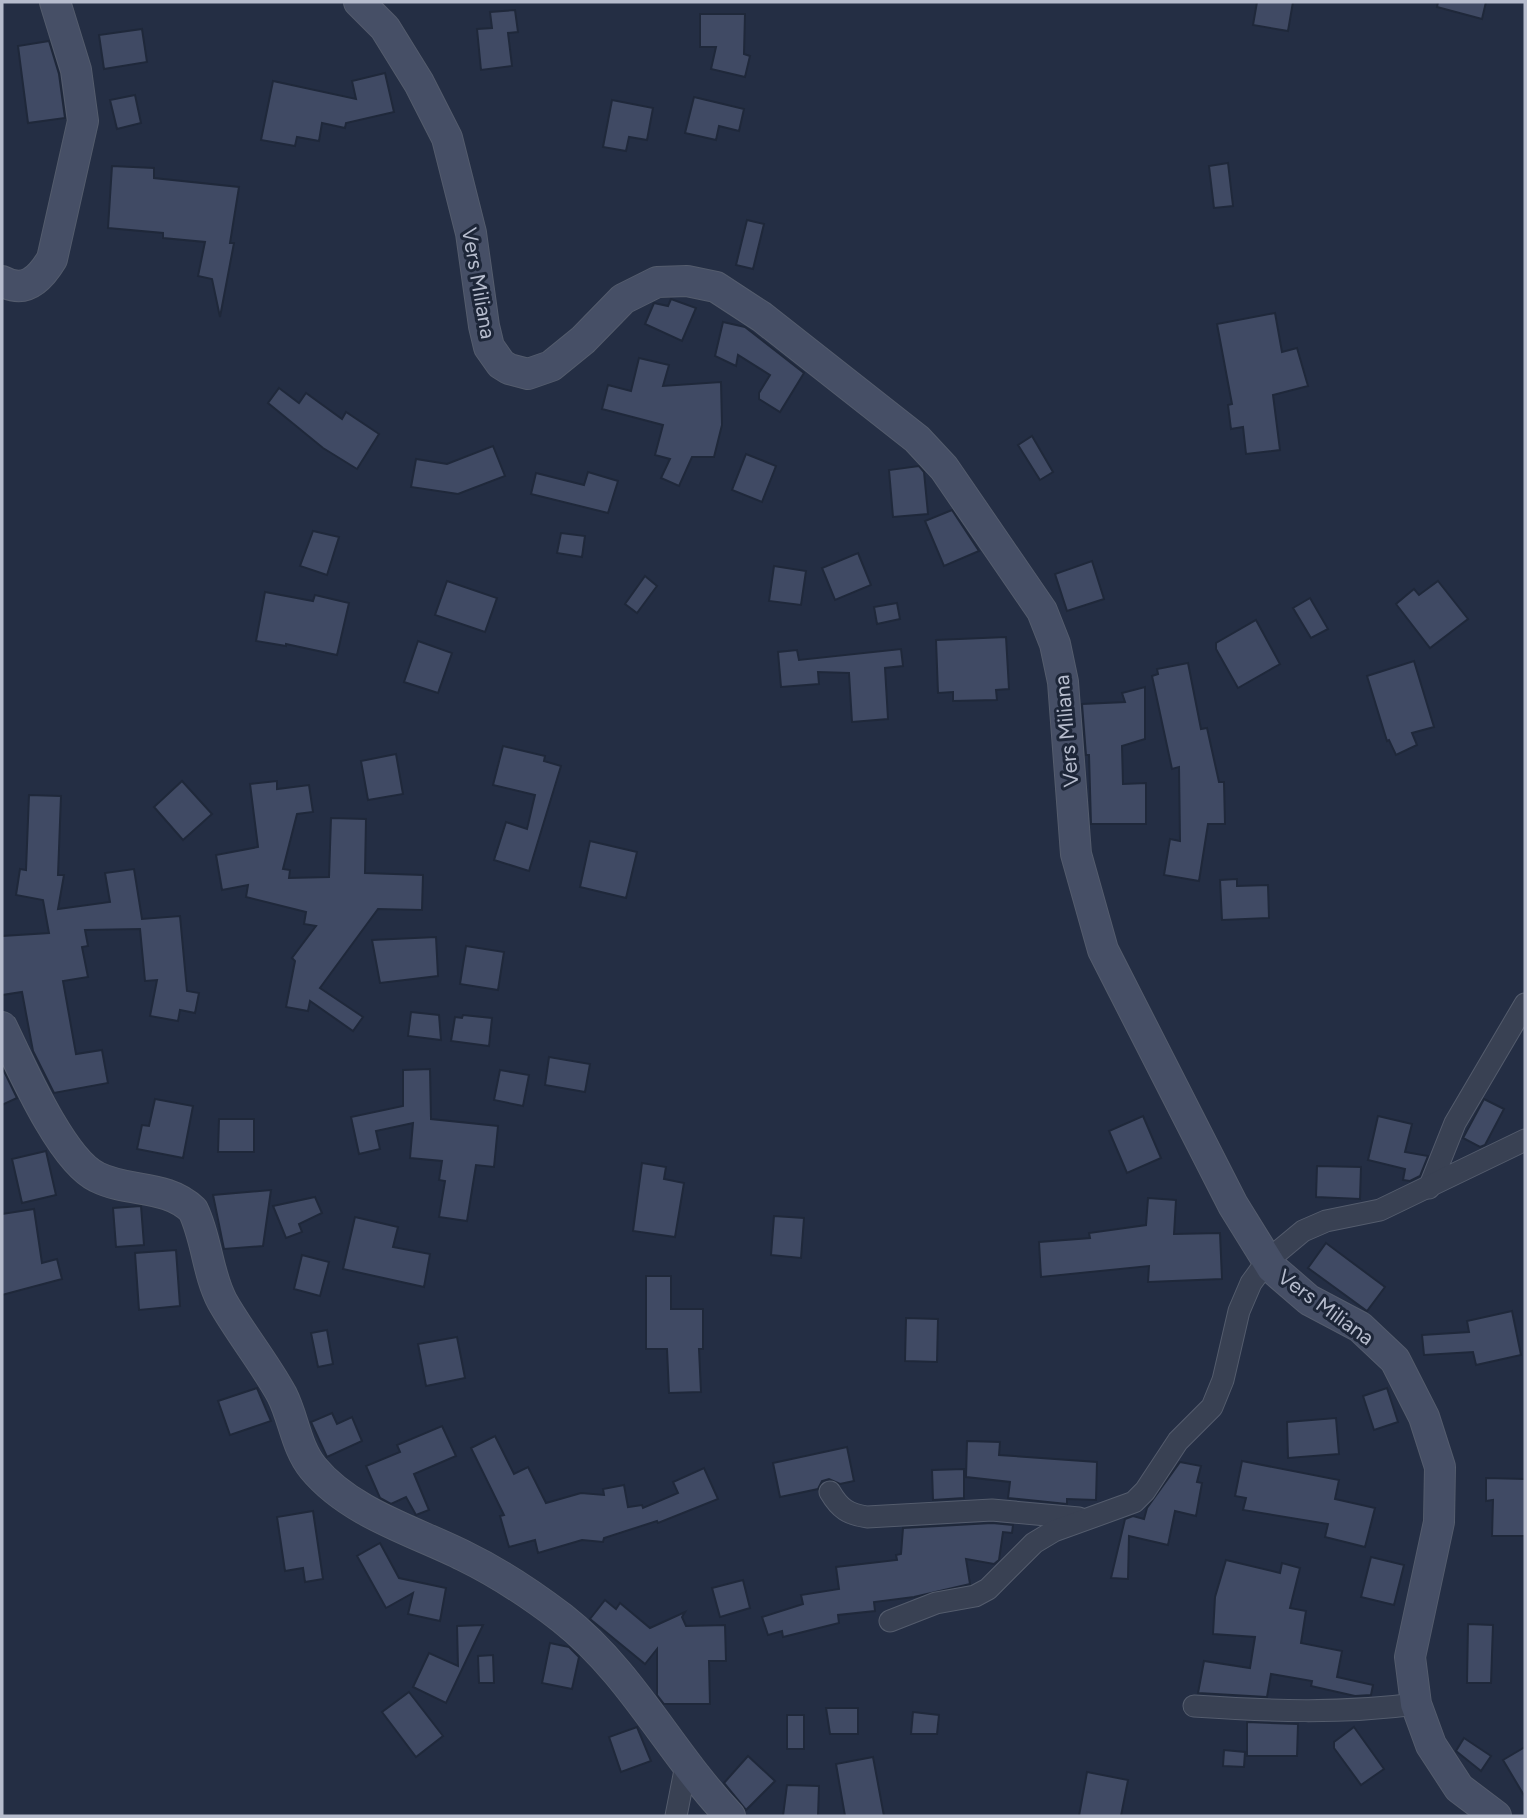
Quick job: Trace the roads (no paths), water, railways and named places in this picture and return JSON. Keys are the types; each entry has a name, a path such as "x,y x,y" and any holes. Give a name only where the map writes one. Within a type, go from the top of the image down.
{"main road":[{"path":"2,281 14,285 30,284 39,278 52,259 83,121 76,70 55,2"},
{"name":"Vers Miliana","path":"359,2 386,28 419,83 447,138 471,233 489,347 501,363 509,369 528,374 551,366 565,357 623,299 657,282 687,281 716,287 762,317 917,439 944,468 1003,553 1046,622 1055,644 1063,682 1076,854 1103,950 1233,1205 1267,1261 1309,1300 1360,1327 1395,1360 1424,1417 1440,1467 1439,1522 1410,1657 1416,1704 1431,1745 1459,1788 1496,1816"},
{"path":"2,1027 62,1141 81,1164 95,1177 165,1193 183,1200 193,1210 201,1226 215,1284 282,1397 299,1443 312,1467 349,1499 383,1519 477,1563 563,1619 617,1668 687,1765 730,1816"}],"street":[{"path":"1429,1188 1455,1123 1525,1004"},
{"path":"890,1621 936,1603 975,1596 988,1590 1034,1543 1088,1518 1134,1502 1178,1441 1212,1406 1223,1380 1239,1311 1251,1283 1267,1261 1303,1231 1326,1221 1380,1210 1525,1140"},
{"path":"830,1492 838,1506 850,1514 867,1517 992,1510 1088,1518"},
{"path":"1194,1706 1289,1712 1372,1710 1416,1704"},
{"path":"676,1816 687,1765"}]}
